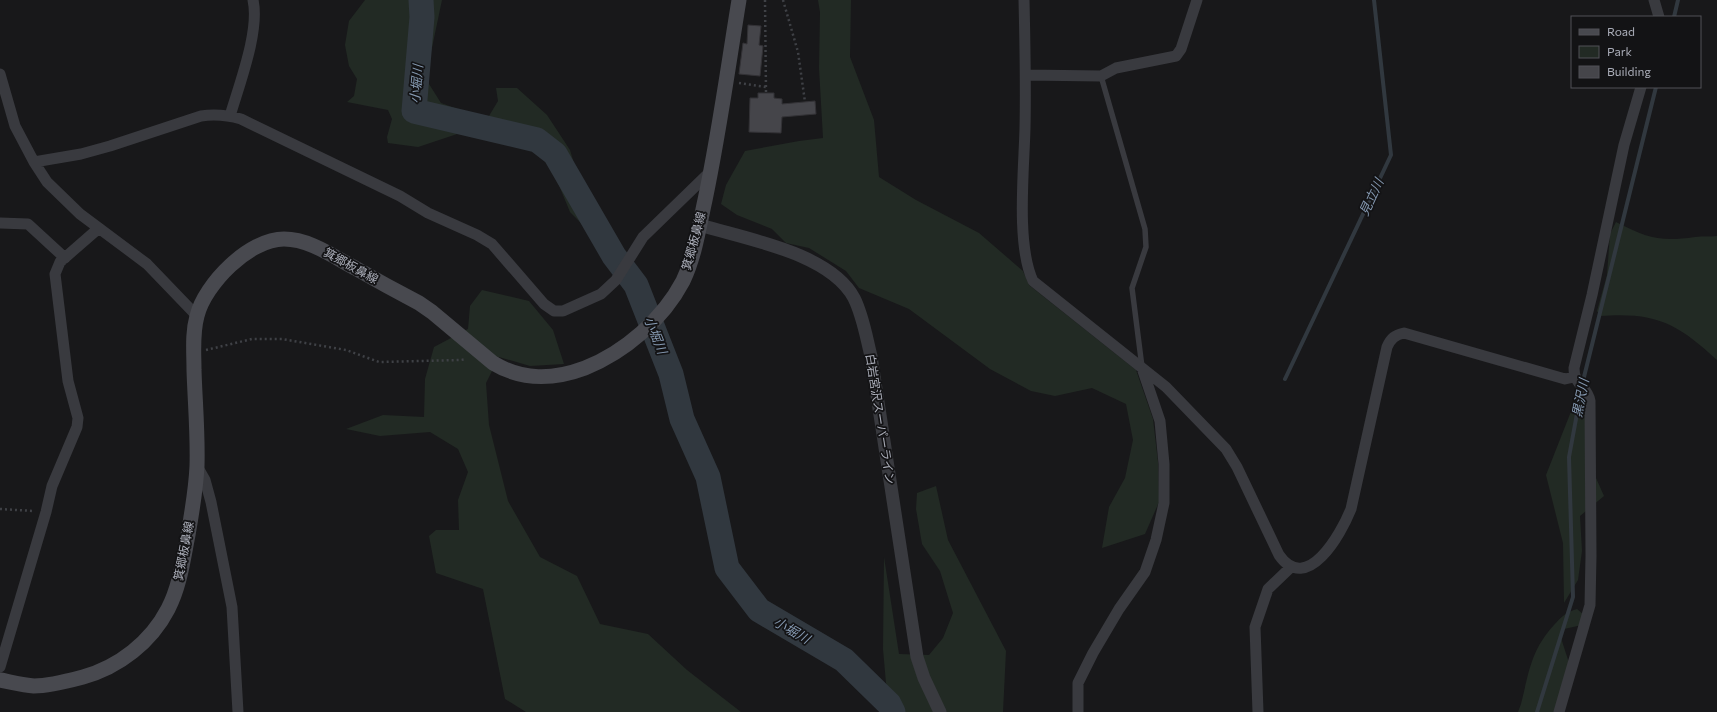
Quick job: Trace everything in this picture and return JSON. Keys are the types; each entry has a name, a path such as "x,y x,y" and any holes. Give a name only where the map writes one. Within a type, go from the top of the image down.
{"main road":[{"name":"箕郷板鼻線","path":"0,680 34,686 75,679 106,669 128,655 147,640 169,608 182,568 194,502 197,466 194,334 197,316 202,301 219,277 247,252 274,240 285,239 295,240 316,247 419,303 432,312 481,354 498,366 522,376 545,378 566,374 593,365 630,342 662,313 682,282 691,262 711,171 739,0"}],"street":[{"path":"230,116 253,34 255,8 253,0"},
{"path":"1024,0 1026,75 1022,223 1028,271 1033,282 1166,387 1226,449 1237,467 1279,555 1284,562 1291,567 1298,569 1308,566 1320,558 1331,547 1342,530 1351,510 1387,347 1390,340 1396,335 1404,334 1565,380 1574,377"},
{"path":"1026,75 1101,76 1116,68 1178,54 1197,0"},
{"path":"1654,0 1659,16"},
{"path":"0,74 15,126 34,162 47,182 80,214 147,264 197,316"},
{"path":"1559,712 1590,605 1592,556 1590,401 1589,395 1574,377 1574,368 1592,295 1624,145 1641,88"},
{"path":"34,162 81,154 110,146 200,116 213,114 230,116 248,122 400,196 428,213 487,240 544,304 554,311 563,311 601,294 616,280 643,237 711,171"},
{"path":"0,223 28,224 65,258"},
{"name":"白岩宮沢スーパーライン","path":"700,225 800,254 822,266 842,281 853,296 862,314 871,356 917,657 924,678 940,712"},
{"path":"0,667 46,512 52,486 77,427 78,418 68,381 55,274 60,262 100,228"},
{"path":"1078,712 1078,683 1093,653 1119,609 1145,572 1156,540 1164,503 1164,464 1160,421 1142,368"},
{"path":"197,466 205,480 211,502 232,607 238,712"},
{"path":"1258,712 1255,627 1268,589 1291,567"}],"lane":[{"path":"1101,76 1144,229 1146,247 1132,288 1142,368"}],"path":[{"path":"765,0 766,93"},
{"path":"783,0 798,52 806,102"},
{"path":"726,81 766,88"},
{"path":"194,353 252,339 282,339 346,350 379,362 461,360 481,354"},
{"path":"0,509 46,512"}],"green space":[{"path":"365,0 442,0 429,62 429,84 441,103 466,112 489,116 498,101 496,88 517,88 547,115 570,150 575,167 610,229 613,237 610,244 597,241 596,238 570,212 551,166 535,147 472,133 457,134 418,147 388,143 387,137 392,119 388,110 347,102 354,96 357,79 349,66 345,45 349,21"},
{"path":"818,0 851,0 850,57 874,120 879,177 916,200 979,233 1023,271 1029,285 1136,370 1153,419 1158,462 1159,502 1145,534 1102,548 1109,507 1125,478 1133,440 1126,404 1092,388 1055,396 1031,391 990,369 909,309 859,288 846,271 809,248 786,243 772,229 737,215 721,204 726,185 745,151 823,138 819,68 820,12"},
{"path":"1616,222 1636,232 1663,239 1717,236 1717,360 1690,337 1677,329 1651,318 1619,315 1600,316 1597,311 1607,275 1610,234"},
{"path":"482,290 529,301 553,330 564,364 530,366 499,357 486,383 489,425 508,501 540,557 577,576 600,624 648,634 687,670 741,712 526,712 505,699 483,589 436,573 429,536 436,530 459,530 458,500 468,472 458,449 430,432 380,436 346,429 383,415 424,417 425,379 434,347 468,329 470,306"},
{"path":"1583,381 1592,469 1604,496 1580,516 1582,551 1578,580 1564,603 1563,543 1546,475"},
{"path":"936,486 948,540 1006,651 1003,712 900,712 886,683 883,649 884,557 899,654 929,655 943,638 953,613 940,571 922,544 916,509 917,493"},
{"path":"1577,609 1590,620 1582,625 1564,629 1561,638 1571,669 1563,712 1518,712 1532,662 1540,643 1561,617"}],"building":[{"path":"748,25 761,26 759,45 763,46 760,76 739,74 743,43 747,44"},
{"path":"758,93 774,93 774,98 782,99 782,104 815,101 816,114 782,117 781,133 749,132 750,98 758,98"}],"waterway":[{"name":"小堀川","path":"421,0 422,17 414,111 537,140 555,154 614,256 636,285 671,374 682,419 708,477 727,568 759,610 844,660 889,704 893,712"},
{"name":"見立川","path":"1285,379 1391,155 1374,0"},
{"name":"黒沢川","path":"1674,16 1678,0"},
{"name":"黒沢川","path":"1537,712 1573,597 1569,457 1583,381 1656,88"}]}
